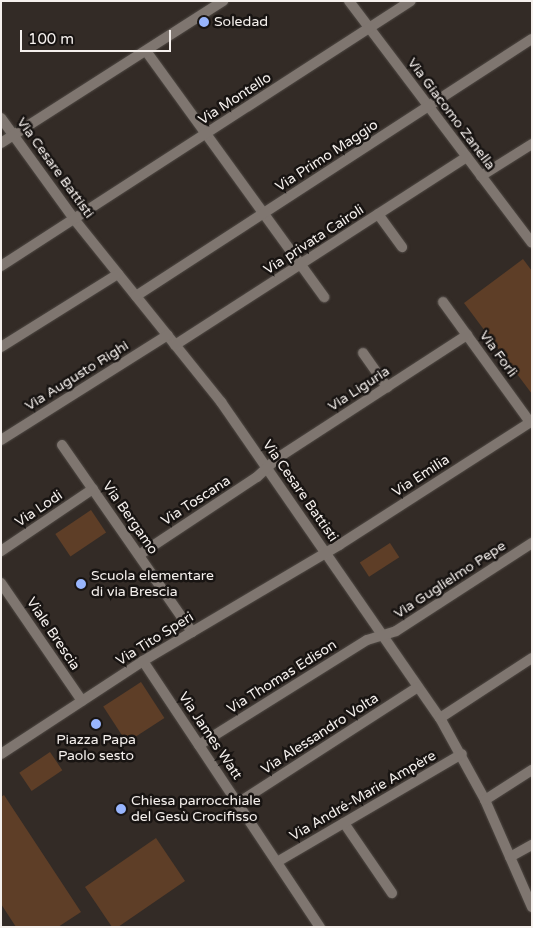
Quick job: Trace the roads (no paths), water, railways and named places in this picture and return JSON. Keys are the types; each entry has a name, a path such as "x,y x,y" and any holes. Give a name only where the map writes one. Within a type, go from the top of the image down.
{"street":[{"path":"1,142 223,1"},
{"name":"Via Giacomo Zanella","path":"348,1 532,243"},
{"name":"Via Montello","path":"1,266 411,1"},
{"name":"Via Primo Maggio","path":"136,296 532,39"},
{"path":"146,51 324,297"},
{"name":"Via Cesare Battisti","path":"1,118 74,219 168,335 267,468 440,718 462,754 485,800 532,907"},
{"path":"482,176 532,144"},
{"name":"Via privata Cairoli","path":"175,345 467,157"},
{"path":"378,214 402,247"},
{"path":"1,347 118,274"},
{"name":"Via Forlì","path":"442,302 531,422"},
{"name":"Via Augusto Righi","path":"1,440 168,335"},
{"name":"Via Liguria","path":"267,468 387,387 467,336"},
{"path":"363,353 387,387"},
{"name":"Via Emilia","path":"325,552 531,422"},
{"name":"Via Bergamo","path":"62,445 192,632"},
{"name":"Via Toscana","path":"139,555 267,468"},
{"name":"Via Lodi","path":"1,551 92,489"},
{"name":"Via Guglielmo Pepe","path":"382,636 396,632 532,543"},
{"name":"Via Tito Speri","path":"1,754 143,661 325,552"},
{"name":"Viale Brescia","path":"1,584 82,701"},
{"name":"Via Thomas Edison","path":"199,745 367,640 382,636"},
{"path":"440,718 532,658"},
{"name":"Via James Watt","path":"143,661 320,927"},
{"name":"Via Alessandro Volta","path":"238,803 418,687"},
{"name":"Via André-Marie Ampère","path":"277,862 462,754"},
{"path":"485,800 532,770"},
{"path":"344,822 392,893"},
{"path":"510,856 532,845"}],"place":[{"name":"Soledad","path":"204,22"},
{"name":"Scuola elementare di via Brescia","path":"81,584"},
{"name":"Piazza Papa Paolo sesto","path":"96,724"},
{"name":"Chiesa parrocchiale del Gesù Crocifisso","path":"121,809"}]}
